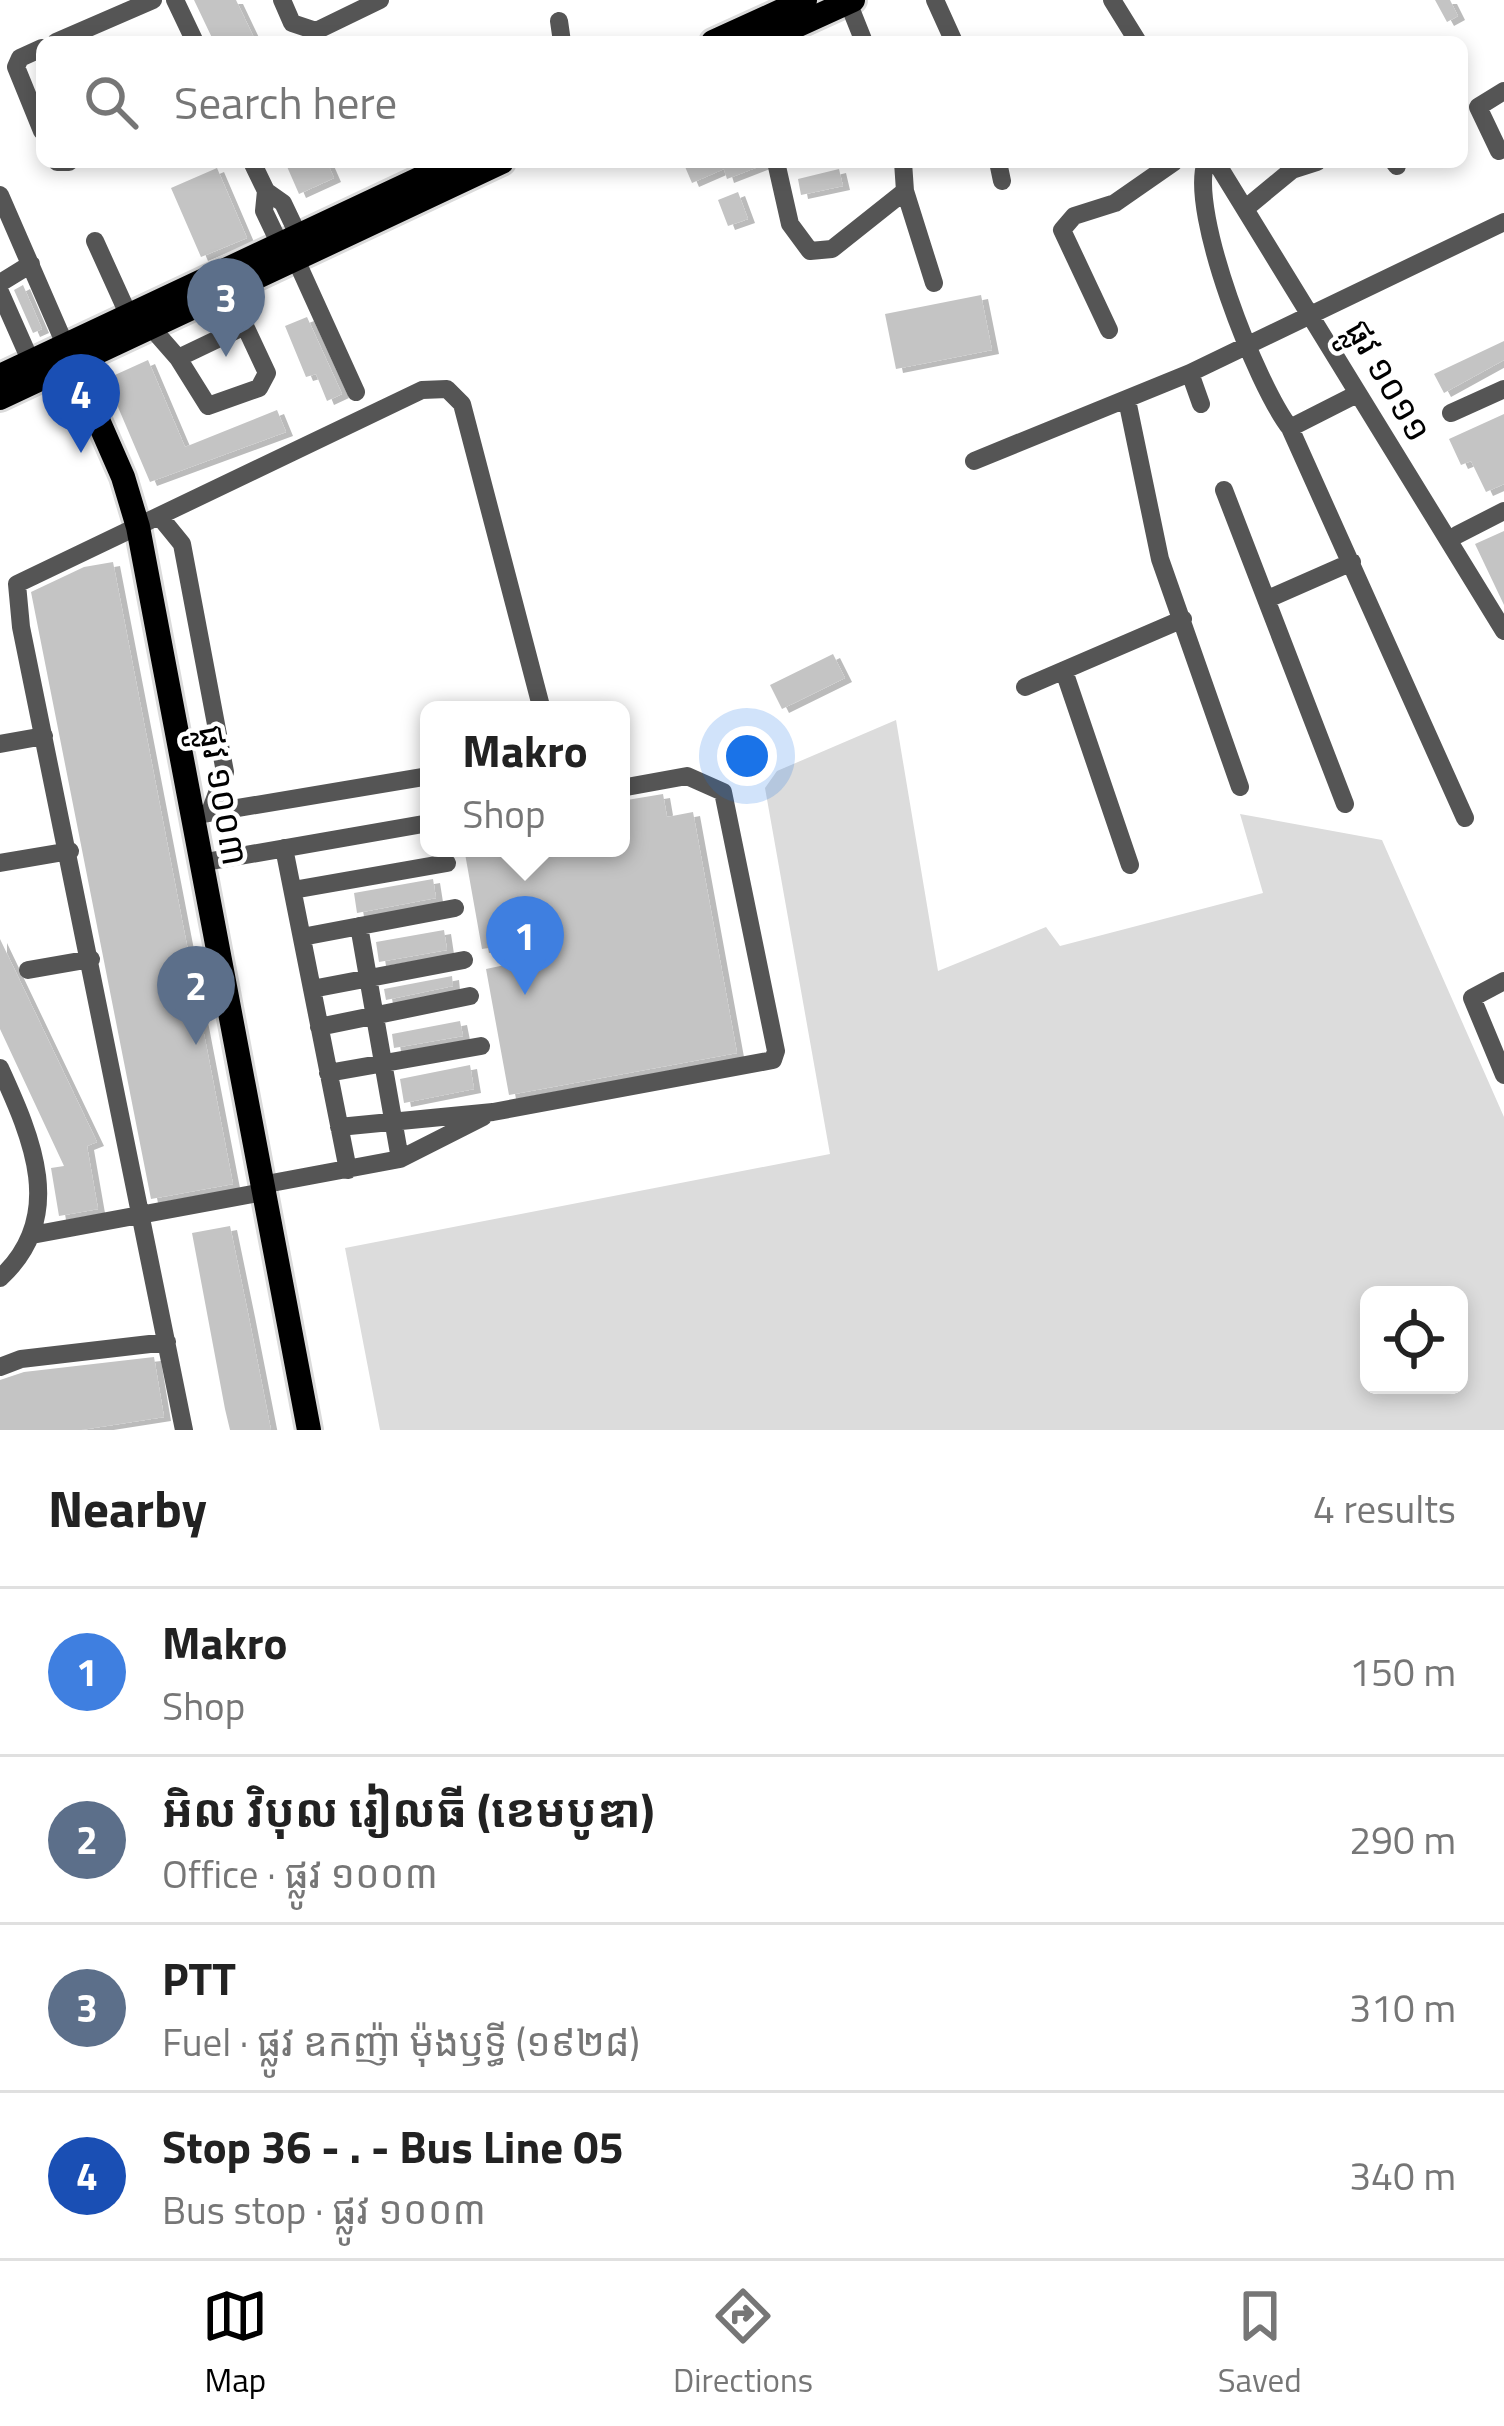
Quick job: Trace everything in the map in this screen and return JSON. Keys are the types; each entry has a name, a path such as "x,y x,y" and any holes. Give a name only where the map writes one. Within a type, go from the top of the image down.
{"main road":[{"path":"728,36 803,6 850,1"},
{"path":"767,36 803,6"},
{"path":"293,249 444,168"},
{"path":"0,398 70,354 293,249 488,168"},
{"path":"0,376 31,362 70,354"},
{"name":"ផ្លូវ ១០០៣","path":"70,354 123,477 149,522 201,814 200,863 310,1430"}],"street":[{"path":"70,36 153,0"},
{"path":"176,0 192,36"},
{"path":"282,0 292,22 316,31 380,0"},
{"path":"935,0 951,36"},
{"path":"1112,0 1134,36"},
{"path":"850,1 862,36"},
{"path":"559,21 561,36"},
{"path":"36,51 20,58 16,67 36,116"},
{"path":"1499,151 1478,107 1504,91"},
{"path":"255,168 266,190 284,202 293,249 356,392"},
{"path":"777,168 790,224 811,251 832,249 905,191"},
{"path":"903,168 905,191 934,283"},
{"path":"1109,330 1062,230 1074,216 1115,203 1165,168"},
{"path":"1205,168 1199,194 1208,236 1251,345 1466,818"},
{"name":"ផ្លូវ ១០១១","path":"1220,168 1504,631"},
{"path":"1246,208 1298,168"},
{"name":"ផ្លូវ ១០០៣","path":"0,195 70,354"},
{"path":"974,461 1190,373 1504,222"},
{"path":"95,241 140,321 178,358 208,406 259,388 267,373 245,326 240,274"},
{"path":"31,264 0,288 31,362"},
{"path":"12,319 47,303"},
{"path":"178,358 245,326"},
{"path":"1190,373 1201,404"},
{"path":"184,1430 15,590 23,577 149,522 422,389 447,389 462,404 540,701"},
{"path":"1451,413 1504,389"},
{"path":"1290,428 1357,394"},
{"path":"1126,400 1152,525 1240,787"},
{"path":"1224,490 1270,598 1345,804"},
{"path":"1457,535 1504,512"},
{"path":"149,522 182,544 225,772 201,814"},
{"path":"1270,598 1352,562"},
{"path":"1025,687 1184,619"},
{"path":"0,632 21,627"},
{"path":"1064,671 1130,865"},
{"path":"0,744 44,736"},
{"path":"339,1127 393,1118 493,1112 773,1060 772,1029 723,792 687,776 630,786"},
{"path":"201,814 420,778"},
{"path":"200,863 420,825"},
{"path":"284,848 347,1169"},
{"path":"0,863 70,851"},
{"path":"293,890 447,863"},
{"path":"302,938 455,908"},
{"path":"359,926 400,1159"},
{"path":"28,970 92,959"},
{"path":"312,989 464,960"},
{"path":"1504,981 1472,998 1504,1075"},
{"path":"320,1027 470,996"},
{"path":"328,1073 481,1046"},
{"path":"0,1068 38,1164 39,1202 32,1235 0,1278"},
{"path":"32,1235 142,1216 400,1159 493,1112"},
{"path":"0,1367 21,1359 167,1342"}],"shaded area":[{"path":"896,720 938,971 1046,927 1060,946 1263,893 1240,814 1382,840 1504,1117 1504,1430 380,1430 345,1248 830,1154 765,788 777,771"}],"building":[{"path":"194,0 236,0 253,36 211,36"},
{"path":"1435,0 1450,0 1458,16 1447,22"},
{"path":"217,168 247,238 201,257 171,188"},
{"path":"288,168 330,168 334,178 299,194"},
{"path":"686,168 755,168 727,179 724,169 692,183"},
{"path":"839,169 843,186 801,195 798,179"},
{"path":"738,192 748,219 728,226 718,200"},
{"path":"23,285 42,329 33,333 14,290"},
{"path":"981,295 992,350 896,369 885,314"},
{"path":"307,317 342,394 327,401 316,374 306,377 285,326"},
{"path":"1504,341 1504,360 1444,393 1434,374"},
{"path":"148,360 185,447 277,410 286,432 150,482 106,379"},
{"path":"1504,414 1504,484 1486,492 1471,461 1461,465 1449,439"},
{"path":"1504,531 1504,605 1475,544"},
{"path":"113,562 233,1184 151,1199 31,592 84,567"},
{"path":"833,654 845,678 782,709 770,685"},
{"path":"663,794 667,817 693,812 737,1053 509,1095 486,969 505,965 502,946 482,949 466,857 630,857 630,800"},
{"path":"433,879 436,898 357,913 354,893"},
{"path":"444,930 447,950 379,962 376,942"},
{"path":"0,939 97,1142 87,1146 98,1209 59,1216 51,1168 64,1166 0,1029"},
{"path":"452,976 453,986 386,1000 384,989"},
{"path":"460,1021 463,1036 394,1048 392,1034"},
{"path":"470,1065 474,1089 404,1103 400,1079"},
{"path":"230,1226 271,1430 230,1430 225,1409 192,1233"},
{"path":"154,1357 164,1417 81,1430 0,1430 0,1380 24,1372"}],"place":[{"name":"PTT","path":"226,357"},
{"name":"Stop 36 - . - Bus Line 05","path":"81,453"},
{"name":"Makro","path":"525,995"},
{"name":"អិល វិបុល រៀលធី (ខេមបូឌា)","path":"196,1045"}]}
